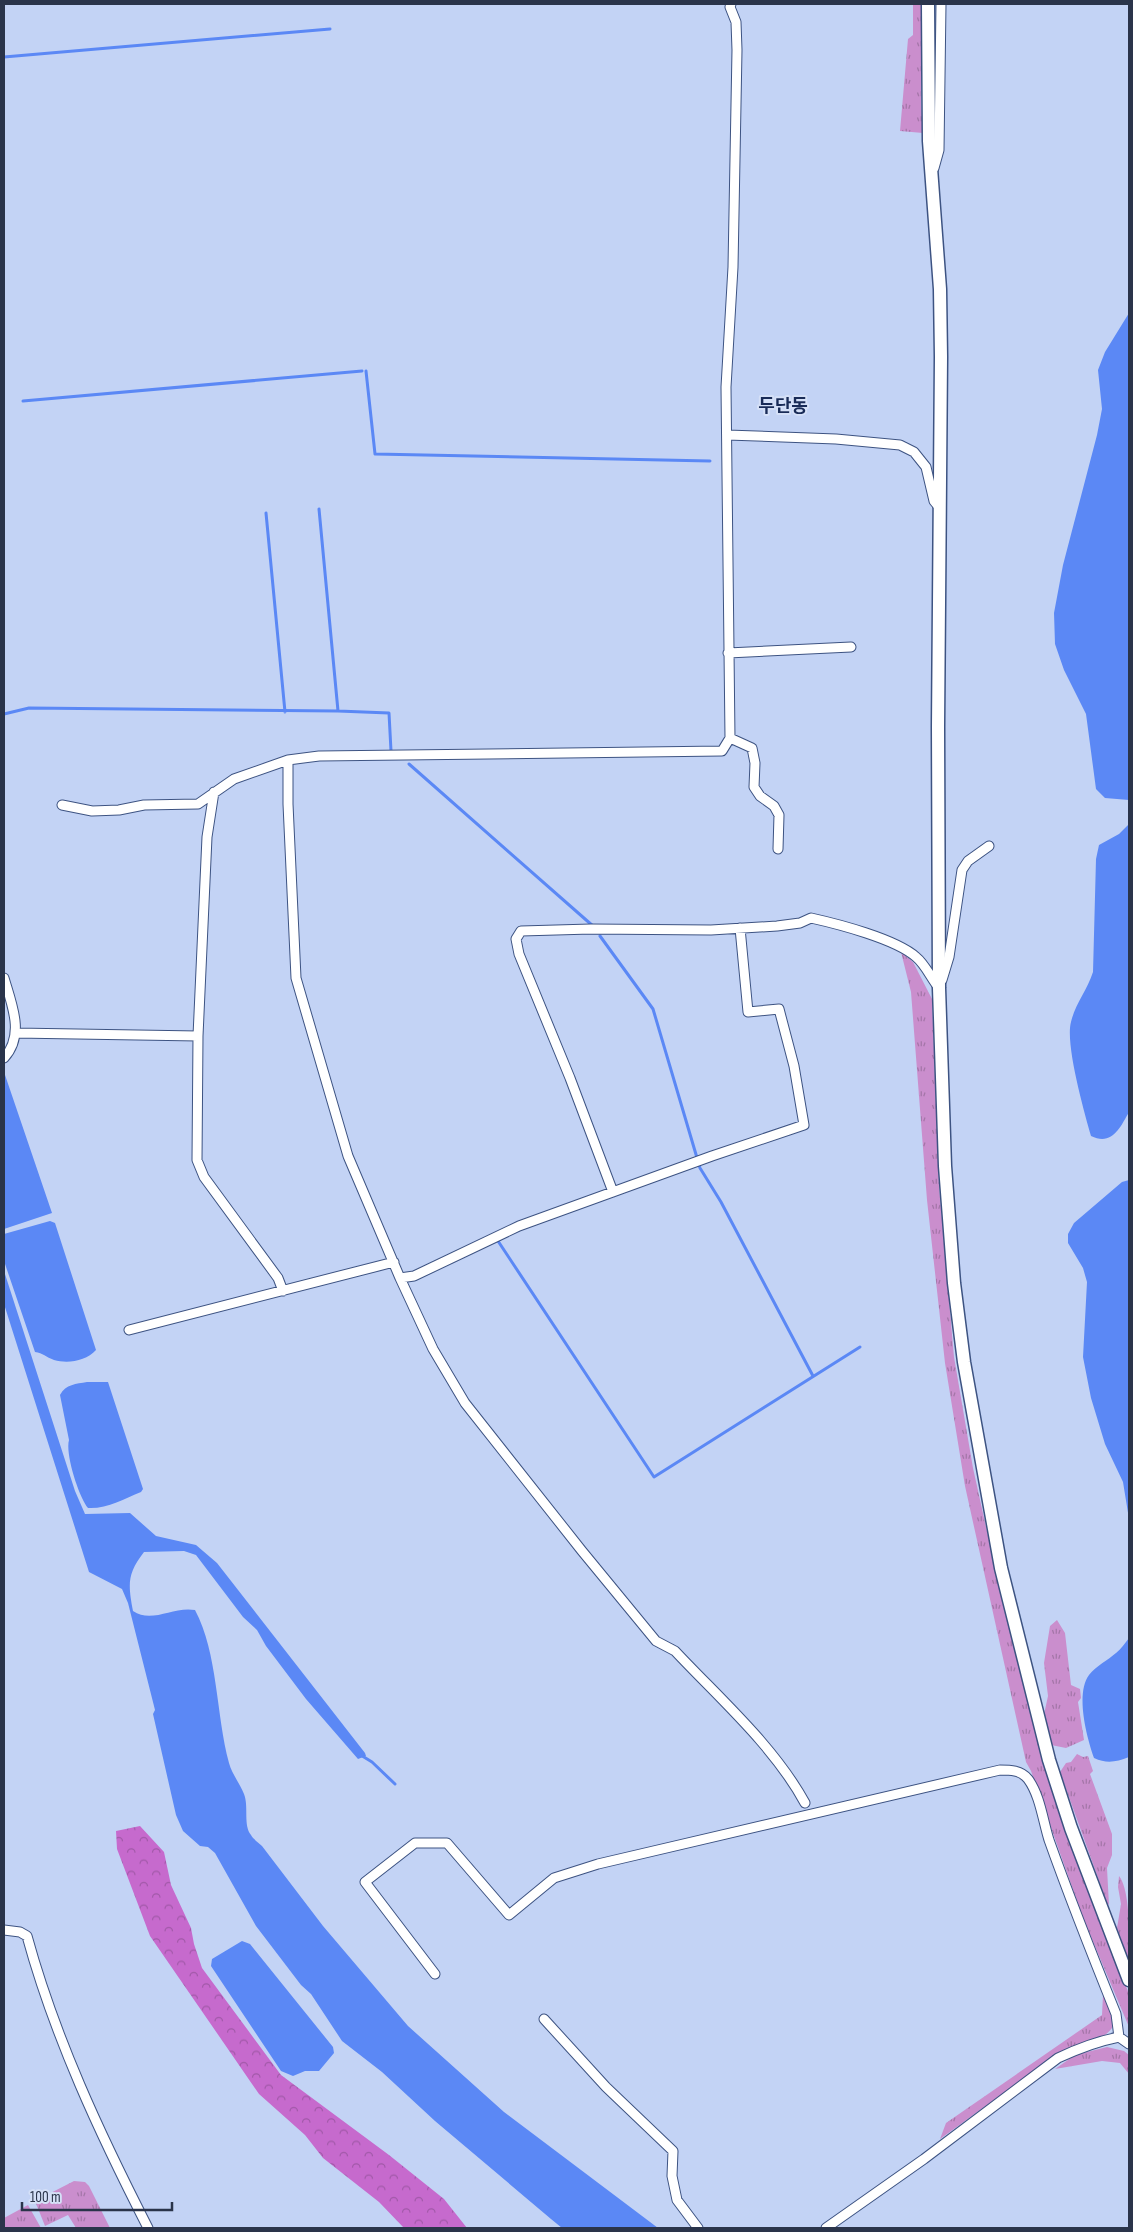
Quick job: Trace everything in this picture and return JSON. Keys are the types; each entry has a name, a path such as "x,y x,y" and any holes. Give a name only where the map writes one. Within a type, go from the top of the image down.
{"street":[{"path":"62,805 92,811 118,810 144,805 198,804 234,779 288,760 339,755 722,751 730,738 726,387 733,267 737,50 736,22 731,4"},
{"path":"928,4 928,95 940,289 939,988 945,1166 954,1283 964,1362 1001,1568 1048,1760 1071,1828 1129,1980"},
{"path":"932,173 939,150 941,4"},
{"path":"727,435 836,439 900,444 914,452 926,467 934,501 941,509"},
{"path":"728,653 851,647"},
{"path":"730,738 752,748 755,763 754,787 760,796 774,806 779,815 778,849"},
{"path":"288,760 288,804 296,978 348,1156 400,1278 433,1349 465,1403 582,1552 656,1641 675,1651 772,1754 793,1781 804,1803"},
{"path":"214,792 207,837 198,1036 197,1160 204,1177 278,1278 284,1291"},
{"path":"939,988 949,957 962,870 973,857 990,846"},
{"path":"613,1192 570,1078 519,954 517,934 526,929 711,930 800,923 812,918 890,943 916,957 939,988"},
{"path":"400,1278 414,1276 519,1226 804,1125 794,1066 779,1009 748,1012 740,928"},
{"path":"4,978 12,1006 16,1033 10,1051 4,1058"},
{"path":"16,1033 198,1036"},
{"path":"129,1330 394,1262"},
{"path":"435,1974 365,1882 415,1843 447,1843 509,1915 554,1878 598,1864 972,1776 1010,1770 1020,1772 1028,1778 1035,1792 1049,1839 1116,2014 1119,2038"},
{"path":"4,1930 20,1932 27,1936 45,2000 61,2042 148,2228"},
{"path":"544,2019 606,2087 673,2151 672,2176 677,2200 698,2228"},
{"path":"826,2228 924,2160 1058,2058 1075,2050 1119,2038 1129,2044"}],"green space":[{"path":"913,4 921,4 921,104 923,133 900,131 908,39 913,35"},
{"path":"901,952 913,962 932,999 939,1186 954,1357 973,1468 1005,1613 1041,1753 1070,1840 1129,1994 1129,2027 1083,1918 1031,1771 1026,1762 965,1486 945,1363 927,1200 911,992"},
{"path":"1057,1620 1065,1633 1071,1685 1080,1689 1081,1698 1078,1702 1084,1740 1066,1748 1051,1745 1043,1719 1048,1696 1044,1663 1050,1626"},
{"path":"1077,1754 1083,1757 1088,1756 1093,1771 1090,1774 1112,1834 1112,1855 1107,1868 1109,1905 1060,1772 1066,1763 1071,1762"},
{"path":"140,1826 164,1852 171,1885 191,1928 202,1968 281,2075 389,2155 444,2199 467,2228 404,2228 379,2202 323,2158 305,2135 259,2094 150,1936 117,1849 116,1831"},
{"path":"1119,1876 1126,1893 1129,1961 1117,1928 1121,1904 1118,1887"},
{"path":"1103,1995 1112,2010 1114,2018 1113,2026 1105,2035 1070,2048 1020,2081 940,2139 946,2123 1102,2015"},
{"path":"1107,2047 1124,2051 1129,2055 1129,2074 1120,2063 1102,2061 1055,2069 1075,2055"},
{"path":"74,2181 85,2182 89,2186 110,2228 76,2228 68,2215 45,2226 35,2201"},
{"path":"28,2205 41,2228 4,2228 4,2218"}],"water":[{"path":"1129,313 1129,800 1105,798 1096,789 1086,714 1064,670 1055,644 1054,613 1063,565 1102,409 1098,370 1105,352"},
{"path":"1129,824 1129,1112 1119,1129 1105,1139 1091,1136 1076,1078 1070,1032 1073,1015 1093,972 1096,859 1099,845 1119,834"},
{"path":"4,1072 52,1213 4,1229"},
{"path":"1129,1180 1129,1519 1123,1482 1105,1444 1091,1398 1083,1357 1087,1282 1083,1268 1068,1243 1068,1234 1074,1223 1122,1182"},
{"path":"50,1221 55,1223 96,1350 87,1357 76,1361 54,1360 35,1352 4,1261 4,1234"},
{"path":"4,1271 75,1491 85,1514 130,1513 156,1536 196,1545 217,1563 365,1753 366,1756 358,1759 306,1699 266,1646 257,1630 243,1617 196,1555 184,1551 144,1552 134,1567 130,1580 133,1611 140,1615 148,1616 179,1610 195,1610 203,1627 208,1645 229,1763 244,1794 247,1826 252,1836 262,1846 323,1926 408,2026 504,2112 658,2228 562,2228 551,2219 435,2121 382,2072 342,2041 311,1994 301,1985 256,1926 215,1853 208,1847 200,1846 183,1831 176,1815 153,1714 155,1710 128,1603 122,1589 89,1572 4,1304"},
{"path":"87,1382 108,1382 143,1489 141,1492 115,1503 95,1508 88,1508 84,1502 74,1475 60,1395 68,1387"},
{"path":"1129,1638 1129,1757 1107,1762 1094,1758 1086,1728 1083,1693 1089,1675 1118,1651"},
{"path":"242,1941 250,1944 333,2047 334,2053 319,2071 305,2071 293,2076 281,2071 211,1966 212,1959"}],"waterway":[{"path":"4,57 330,29"},
{"path":"23,401 362,371"},
{"path":"366,371 375,454 710,461"},
{"path":"319,509 338,711"},
{"path":"266,513 285,712"},
{"path":"4,714 29,708 389,713 391,751"},
{"path":"409,764 593,926"},
{"path":"600,936 653,1009 700,1168 721,1202 813,1376"},
{"path":"498,1241 654,1477 860,1347"},
{"path":"359,1754 372,1762 395,1784"}],"district":[{"name":"두단동","path":"783,406"}]}
